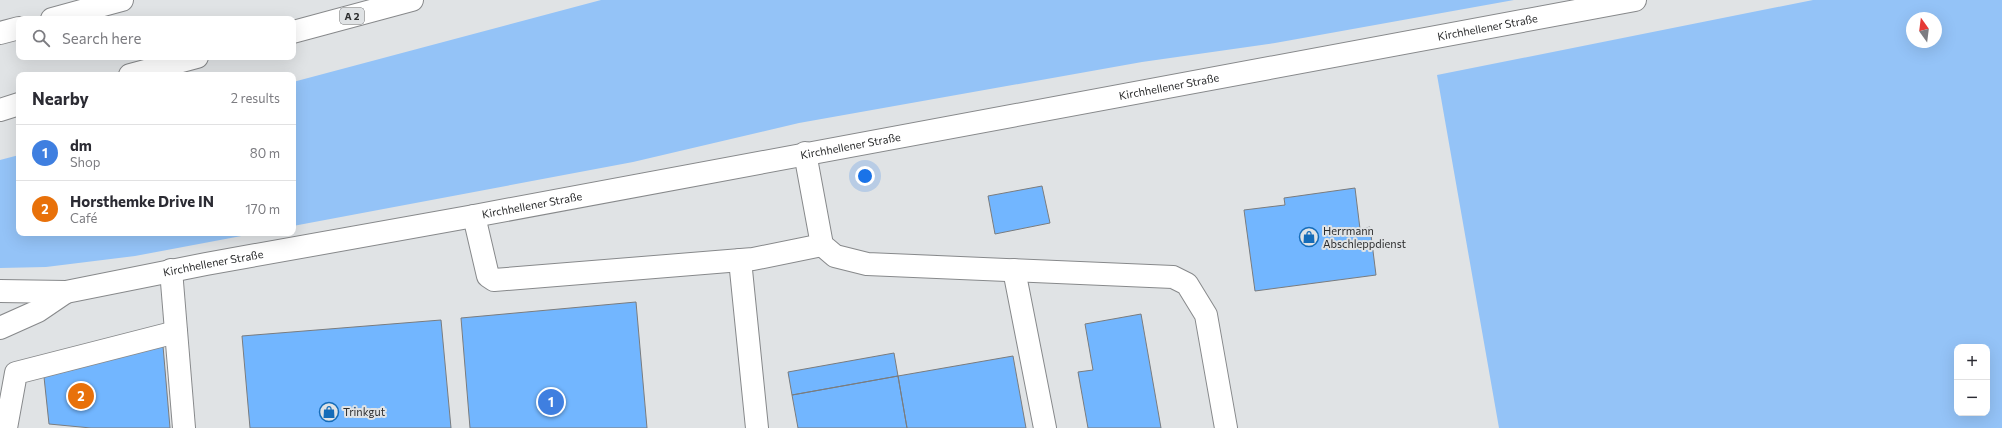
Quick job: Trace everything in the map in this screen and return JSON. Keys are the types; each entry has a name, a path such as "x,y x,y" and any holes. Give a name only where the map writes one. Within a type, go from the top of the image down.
{"main road":[{"path":"63,16 122,0"},
{"name":"A 2","path":"296,31 412,0"},
{"name":"Kirchhellener Straße","path":"0,291 66,292 171,270 474,216 805,153 1635,0"},
{"path":"0,33 16,29"},
{"path":"141,72 186,60"},
{"path":"0,110 16,105"},
{"path":"805,153 822,245 835,256 867,264 1173,277 1187,284 1206,315 1226,428"},
{"path":"474,216 488,276 494,280 740,260 822,245"},
{"path":"740,260 757,428"},
{"path":"171,270 184,428"},
{"path":"1014,270 1044,428"},
{"name":"Kirchhellener Straße","path":"0,328 38,311 66,292"},
{"path":"6,428 16,373 176,332"}],"shaded area":[{"path":"601,0 1514,0 1275,43 1142,62 799,123 633,162 296,225 296,81"},
{"path":"1813,0 2002,0 2002,428 1499,428 1437,75"},
{"path":"16,156 16,236 241,236 135,256 46,267 0,268 0,160"}],"building":[{"path":"1042,186 1050,223 995,234 988,196"},
{"name":"Herrmann Abschleppdienst","path":"1355,188 1360,229 1370,227 1376,275 1255,291 1244,210 1285,205 1284,198"},
{"path":"636,302 647,428 470,428 461,318"},
{"path":"1141,314 1161,428 1088,428 1078,372 1093,370 1085,324"},
{"path":"441,320 451,428 250,428 242,336"},
{"path":"163,346 170,428 91,428 49,424 44,377"},
{"path":"894,353 898,376 792,395 788,372"},
{"path":"1013,356 1026,428 907,428 898,376"},
{"path":"898,376 907,428 798,428 792,395"}],"place":[{"name":"Herrmann Abschleppdienst","path":"1309,237"},
{"name":"Horsthemke Drive IN","path":"81,396"},
{"name":"dm","path":"551,402"},
{"name":"Trinkgut","path":"329,412"}]}
